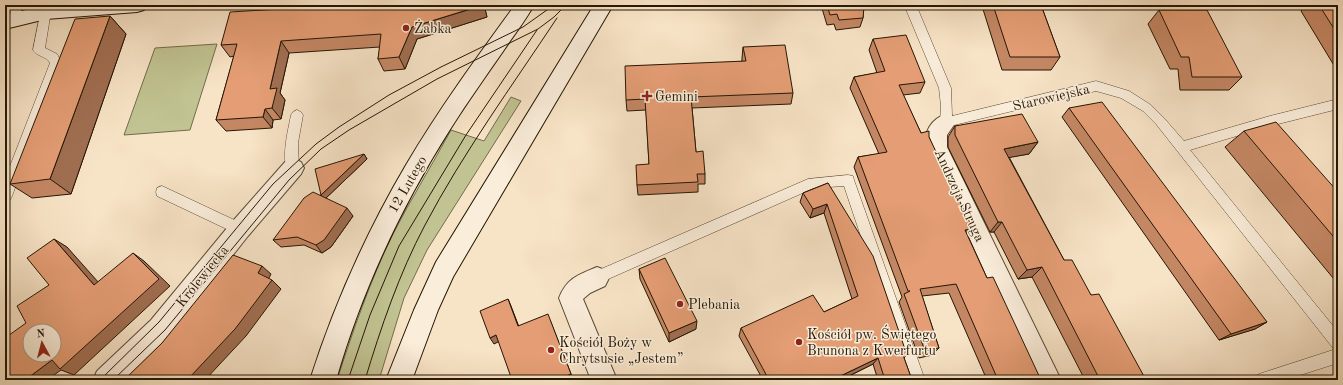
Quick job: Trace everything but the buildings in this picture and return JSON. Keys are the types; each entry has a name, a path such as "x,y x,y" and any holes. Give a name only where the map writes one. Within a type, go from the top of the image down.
{"main road":[{"path":"13,15 46,9 137,5"},
{"path":"504,5 509,16 509,27"},
{"name":"12 Lutego","path":"323,380 356,287 376,241 399,196 439,130 525,5"},
{"path":"399,380 423,317 444,270 604,5"},
{"name":"Andrzeja Struga","path":"946,122 934,135 936,147 1048,380"},
{"name":"Królewiecka","path":"106,380 160,328 240,229 293,168"},
{"path":"597,278 572,291 571,298 604,380"}],"lane":[{"path":"911,7 944,88 947,106 946,122"},
{"path":"5,196 56,64 53,58 39,50 46,9"},
{"name":"Starowiejska","path":"946,122 1096,86 1125,94 1147,108 1182,148 1338,343"},
{"path":"1182,148 1274,126 1338,104"},
{"path":"293,168 292,143 297,115"},
{"path":"597,278 813,183 848,180 917,380"},
{"path":"162,192 240,229"},
{"path":"1262,380 1338,356"}],"green space":[{"path":"217,44 190,130 124,135 155,48"},
{"path":"511,97 521,101 427,250 404,298 379,380 337,380 362,306 393,234 451,130 484,141"}],"tram line":[{"path":"100,380 159,322 273,184 316,144 339,127 389,95 441,67 523,27 554,5"},
{"path":"113,380 165,330 289,180 321,149 349,130 437,79 538,29 554,17 566,5"},
{"path":"365,380 391,301 407,262 425,225 455,172 505,94 557,18"},
{"path":"348,380 370,315 399,246 466,135 537,30"}],"place":[{"name":"Żabka","path":"406,28"},
{"name":"Gemini","path":"647,96"},
{"name":"Plebania","path":"680,304"},
{"name":"Kościół pw. Świętego Brunona z Kwerfurtu","path":"799,342"},
{"name":"Kościół Boży w Chrytsusie „Jestem”","path":"551,350"}]}
